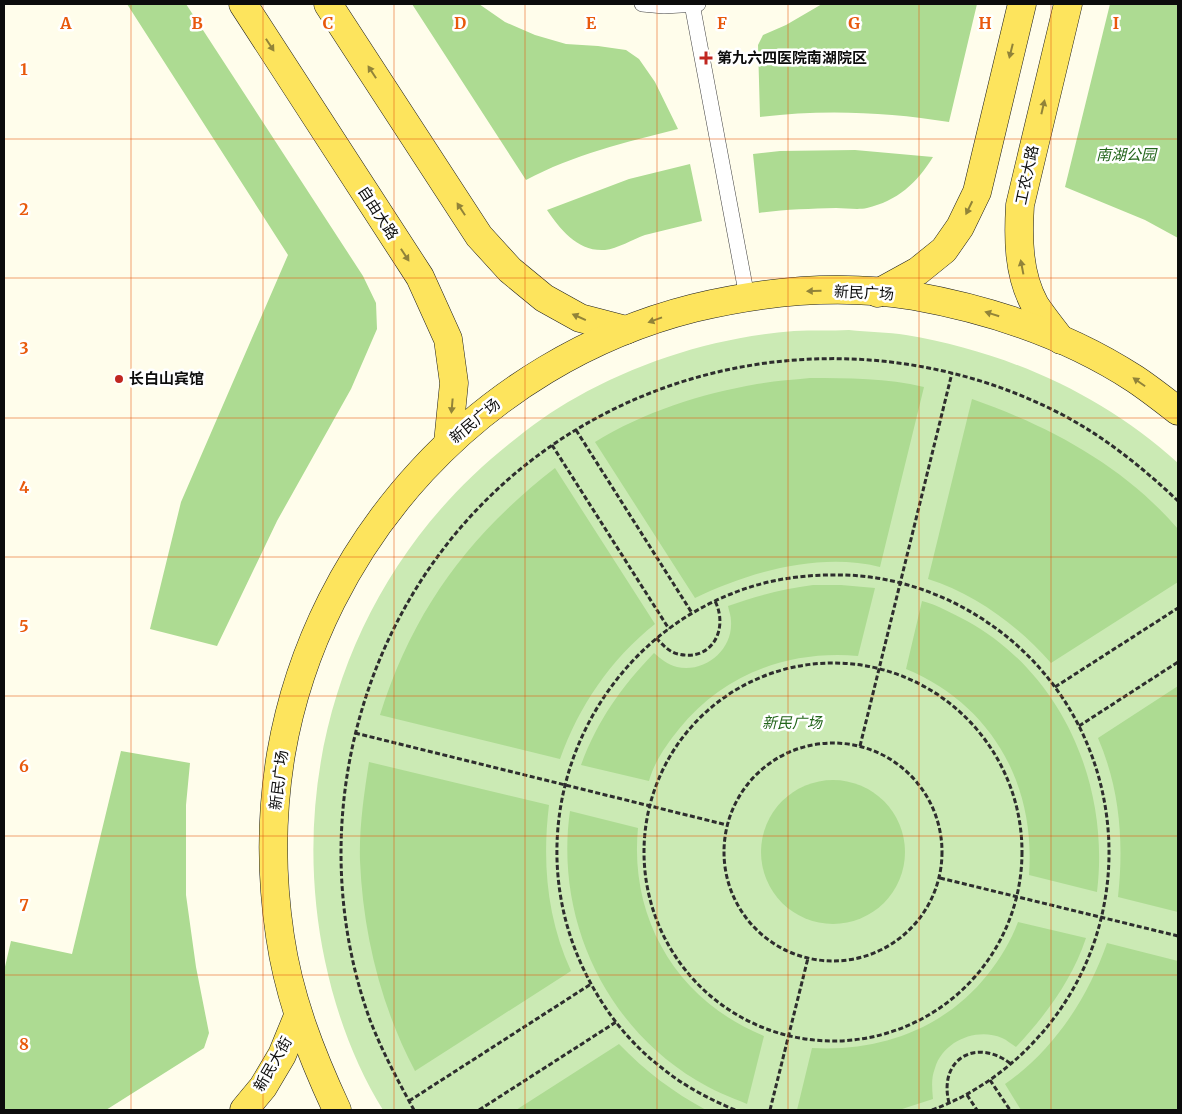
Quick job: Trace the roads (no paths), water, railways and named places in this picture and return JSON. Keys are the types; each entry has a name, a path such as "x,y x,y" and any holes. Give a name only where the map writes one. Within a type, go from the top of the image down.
{"main road":[{"name":"自由大路","path":"243,4 420,276 448,340 454,383 448,443"},
{"path":"328,4 479,236 510,270 544,298 580,318 626,330"},
{"path":"878,293 918,271 944,250 960,227 977,192 1022,4"},
{"name":"工农大路","path":"1061,340 1035,304 1022,269 1018,234 1020,205 1068,4"},
{"name":"新民广场","path":"337,1110 312,1057 298,1016 280,938 274,877 274,815 281,754 295,694 315,635 342,580 375,527 413,479 448,443 504,396 556,363 626,330 670,314 747,297 791,292 850,291 910,296 969,307 1026,325 1081,349 1134,378 1178,411"},
{"name":"新民大街","path":"244,1110 262,1088 282,1055 298,1016"}],"lane":[{"path":"642,4 664,6 698,4"},
{"path":"692,4 747,297"}],"place":[{"name":"第九六四医院南湖院区","path":"706,58"},
{"name":"长白山宾馆","path":"119,379"}],"park label":[{"name":"南湖公园","path":"1126,155"}]}
